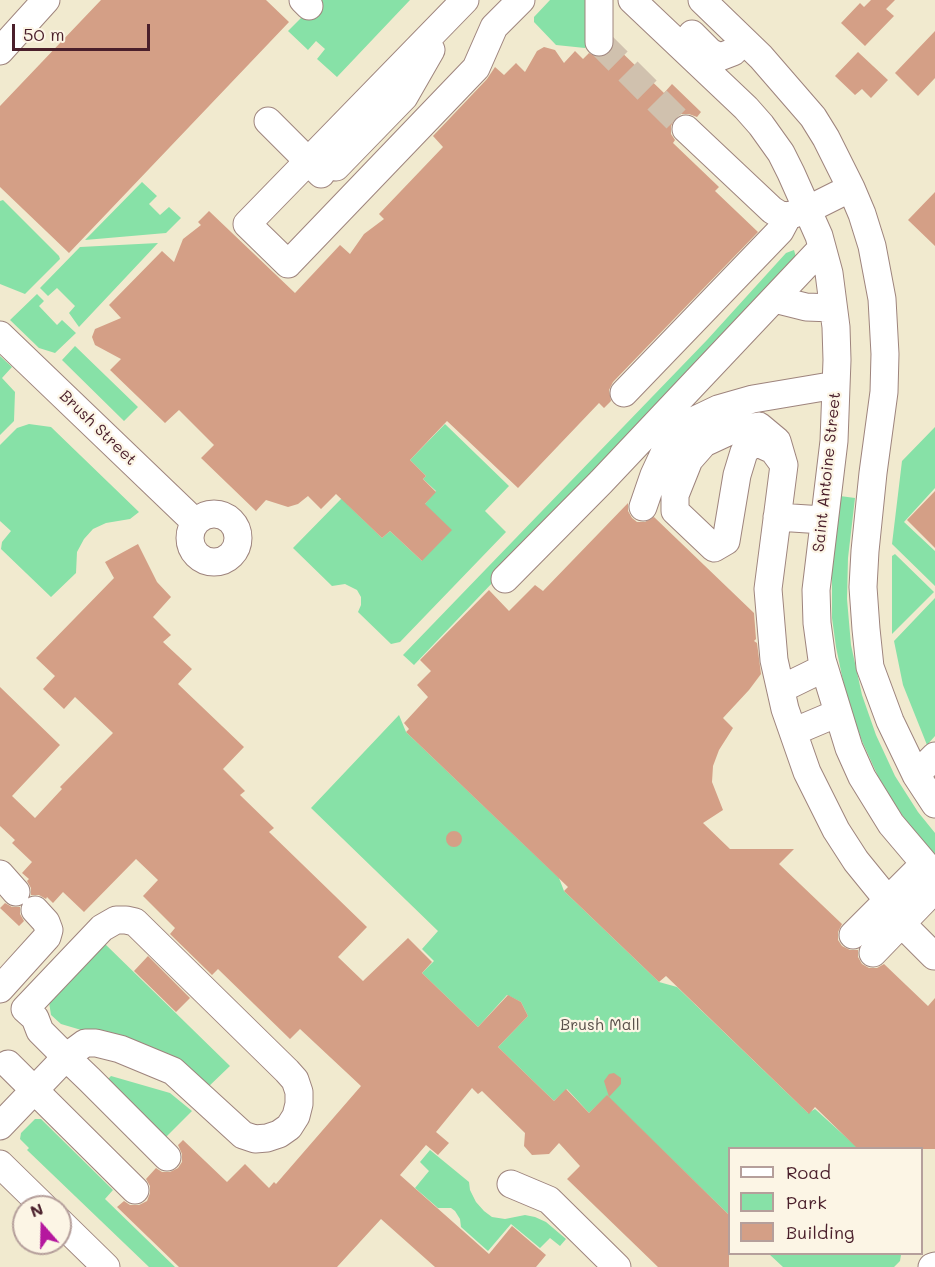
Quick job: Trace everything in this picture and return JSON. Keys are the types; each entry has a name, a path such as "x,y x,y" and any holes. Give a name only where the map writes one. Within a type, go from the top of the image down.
{"street":[{"path":"0,51 46,0"},
{"path":"343,181 476,68 494,27 520,0"},
{"path":"599,0 599,42"},
{"name":"Saint Antoine Street","path":"632,0 746,108 760,125 781,153 798,213 822,248 829,273 836,327 836,385 831,465 816,590 817,622 824,668 849,748 862,777 891,824 931,876"},
{"path":"656,0 710,52 720,57 733,52 743,40"},
{"path":"702,0 790,88 813,117 851,188 872,246 882,299 885,354 884,392 865,551 864,587 870,667 890,721 916,775 935,804"},
{"path":"461,4 494,27"},
{"path":"461,4 404,97 343,181 288,264 247,224 461,4"},
{"path":"268,121 308,161 343,181"},
{"path":"686,129 772,210 798,213"},
{"path":"624,393 798,213 851,188"},
{"path":"505,579 822,248"},
{"path":"774,299 806,308 833,308"},
{"name":"Brush Street","path":"0,334 195,522"},
{"path":"644,507 654,475 667,447 676,435 695,420 718,409 753,399 836,385"},
{"path":"784,465 773,450 760,444 751,445 744,452 737,475 726,541 714,548 675,511 675,495 689,460 704,443 732,430 759,426 777,441 784,465 768,589 774,660 793,732 807,772 836,830 856,861 896,910 908,930 934,956"},
{"path":"723,435 735,449 741,463"},
{"path":"831,465 873,473"},
{"path":"777,516 824,520"},
{"path":"781,689 824,668"},
{"path":"793,732 838,713"},
{"path":"916,775 935,756"},
{"path":"853,935 896,910 931,876"},
{"path":"0,988 47,937 49,930 46,922 17,892"},
{"path":"873,954 896,910"},
{"path":"0,1126 66,1057 85,1043 96,1043 120,1049 172,1071 243,1135 255,1139 279,1134 296,1116 299,1092 295,1080 135,922 116,920 102,928 25,1009 34,1018 40,1031 66,1057 167,1157"},
{"path":"40,1031 4,1068 33,1090 135,1190"},
{"path":"0,1164 32,1195"},
{"path":"511,1184 549,1200 617,1267"},
{"path":"72,1234 106,1267"}],"green space":[{"path":"319,0 410,0 337,77 317,59 325,49 316,41 308,50 288,31"},
{"path":"550,0 585,0 585,48 556,45 534,22 534,17"},
{"path":"142,182 157,196 149,204 160,215 169,207 181,218 166,233 85,240"},
{"path":"3,200 60,259 25,294 0,284 0,201"},
{"path":"158,243 79,327 69,313 75,306 57,288 48,296 40,288 80,247"},
{"path":"794,250 797,261 795,265 414,665 403,655 707,340 786,253"},
{"path":"37,294 44,301 39,306 57,325 62,320 76,333 55,353 39,348 10,320"},
{"path":"75,346 138,407 124,421 62,360"},
{"path":"0,356 12,367 2,378 15,392 14,421 0,435"},
{"path":"29,424 51,427 139,512 130,519 106,523 93,529 77,552 76,573 51,597 1,549 2,542 11,531 0,521 0,445 17,428"},
{"path":"445,424 509,486 485,511 506,532 400,642 391,644 358,612 361,597 357,590 345,584 332,586 293,548 388,451 348,505 382,538 390,531 422,561 425,504 436,491 423,479 426,476 410,460"},
{"path":"935,427 935,488 904,522 935,551 935,586 892,544 902,461"},
{"path":"840,496 855,498 848,558 847,599 851,645 862,695 876,735 895,776 918,812 935,833 935,856 906,821 881,783 847,700 832,618 832,560"},
{"path":"895,554 934,592 892,634 892,556"},
{"path":"935,598 935,736 927,745 903,685 894,641"},
{"name":"Brush Mall","path":"399,715 406,732 559,878 564,891 659,982 677,987 808,1113 815,1109 857,1147 728,1147 728,1214 607,1096 589,1113 567,1089 554,1101 498,1047 528,1016 521,1002 507,995 478,1027 422,973 434,961 422,949 438,931 311,808"},
{"path":"104,943 230,1066 206,1089 88,1032 61,1024 51,1015 49,1002"},
{"path":"111,1076 170,1093 192,1111 165,1138 107,1080"},
{"path":"35,1119 41,1119 113,1190 105,1199 175,1267 149,1267 27,1150 29,1148 20,1139 21,1133"},
{"path":"430,1150 469,1182 476,1202 492,1217 505,1219 525,1215 535,1217 546,1222 566,1239 560,1246 550,1238 540,1248 511,1224 488,1251 461,1227 460,1219 455,1211 451,1208 438,1208 415,1188 429,1171 420,1162"},
{"path":"770,1255 901,1255 900,1261 894,1267 783,1267"}],"building":[{"path":"101,0 266,0 289,22 69,253 0,187 0,106"},
{"path":"871,0 895,0 886,9 894,16 865,46 841,23 860,3 864,7"},
{"path":"935,31 935,78 918,96 895,73"},
{"path":"614,45 664,93 672,84 701,112 697,117 681,114 675,118 671,126 671,134 675,140 673,143 719,187 715,191 758,232 613,382 609,390 611,401 604,408 599,403 518,488 447,421 410,460 426,476 423,479 436,492 425,504 452,530 422,561 390,531 382,538 336,494 321,509 308,496 298,504 288,507 266,500 256,511 201,458 214,445 179,410 165,423 110,370 121,359 95,345 92,337 95,329 121,318 109,305 162,251 174,262 183,239 201,225 198,222 209,211 295,293 340,245 350,254 364,234 384,219 379,214 443,147 433,136 487,79 495,67 504,75 516,63 525,72 537,51 544,47 555,50 564,63 575,51 583,59 589,53 600,58 607,55"},
{"path":"858,52 888,80 871,98 862,89 855,95 835,76"},
{"path":"935,192 935,246 908,220"},
{"path":"935,491 935,548 907,520"},
{"path":"628,503 628,511 632,518 637,522 645,522 654,517 754,613 756,639 754,641 757,643 761,674 723,718 733,728 719,750 713,766 712,782 723,810 703,823 730,849 794,849 779,864 842,924 838,932 838,940 842,946 850,950 858,950 858,957 862,964 869,968 877,968 884,964 928,1006 935,998 935,1149 856,1147 815,1107 809,1114 666,976 659,982 564,891 568,887 406,732 409,729 404,723 428,697 417,685 431,671 420,660 489,590 509,611 535,585 543,591"},
{"path":"138,544 157,582 171,597 153,617 171,635 163,642 192,669 178,684 244,747 223,769 245,791 240,795 274,828 269,832 367,927 338,957 363,981 408,938 432,962 422,973 478,1027 508,995 521,1002 528,1016 498,1047 554,1101 566,1089 589,1113 607,1095 728,1214 729,1267 658,1267 567,1179 580,1166 559,1143 549,1154 532,1155 524,1146 525,1133 482,1091 478,1094 472,1088 436,1132 449,1143 438,1155 426,1145 400,1175 489,1254 512,1226 546,1255 536,1267 435,1267 381,1219 337,1267 179,1267 117,1207 124,1201 130,1205 139,1205 147,1201 150,1186 146,1179 156,1168 162,1172 170,1172 178,1168 182,1162 182,1154 178,1145 183,1140 227,1182 245,1164 269,1188 274,1182 276,1184 361,1086 300,1029 290,1039 218,969 212,975 170,934 175,928 143,896 158,880 136,859 84,912 63,892 53,903 47,897 46,899 39,895 31,895 31,888 27,881 29,879 22,873 32,862 12,843 15,840 0,826 0,687 60,745 12,796 35,818 62,789 60,787 113,733 75,697 64,709 43,689 55,676 36,658 114,578 105,562"},
{"path":"451,831 457,831 462,839 460,845 451,847 446,842 446,836"},
{"path":"5,903 12,907 20,907 20,914 24,921 19,926 0,908"},
{"path":"148,956 190,998 176,1012 134,971"},
{"path":"614,1073 621,1078 621,1084 609,1097 604,1081 609,1074"}],"tunnel":[{"path":"599,42 686,129"}]}
